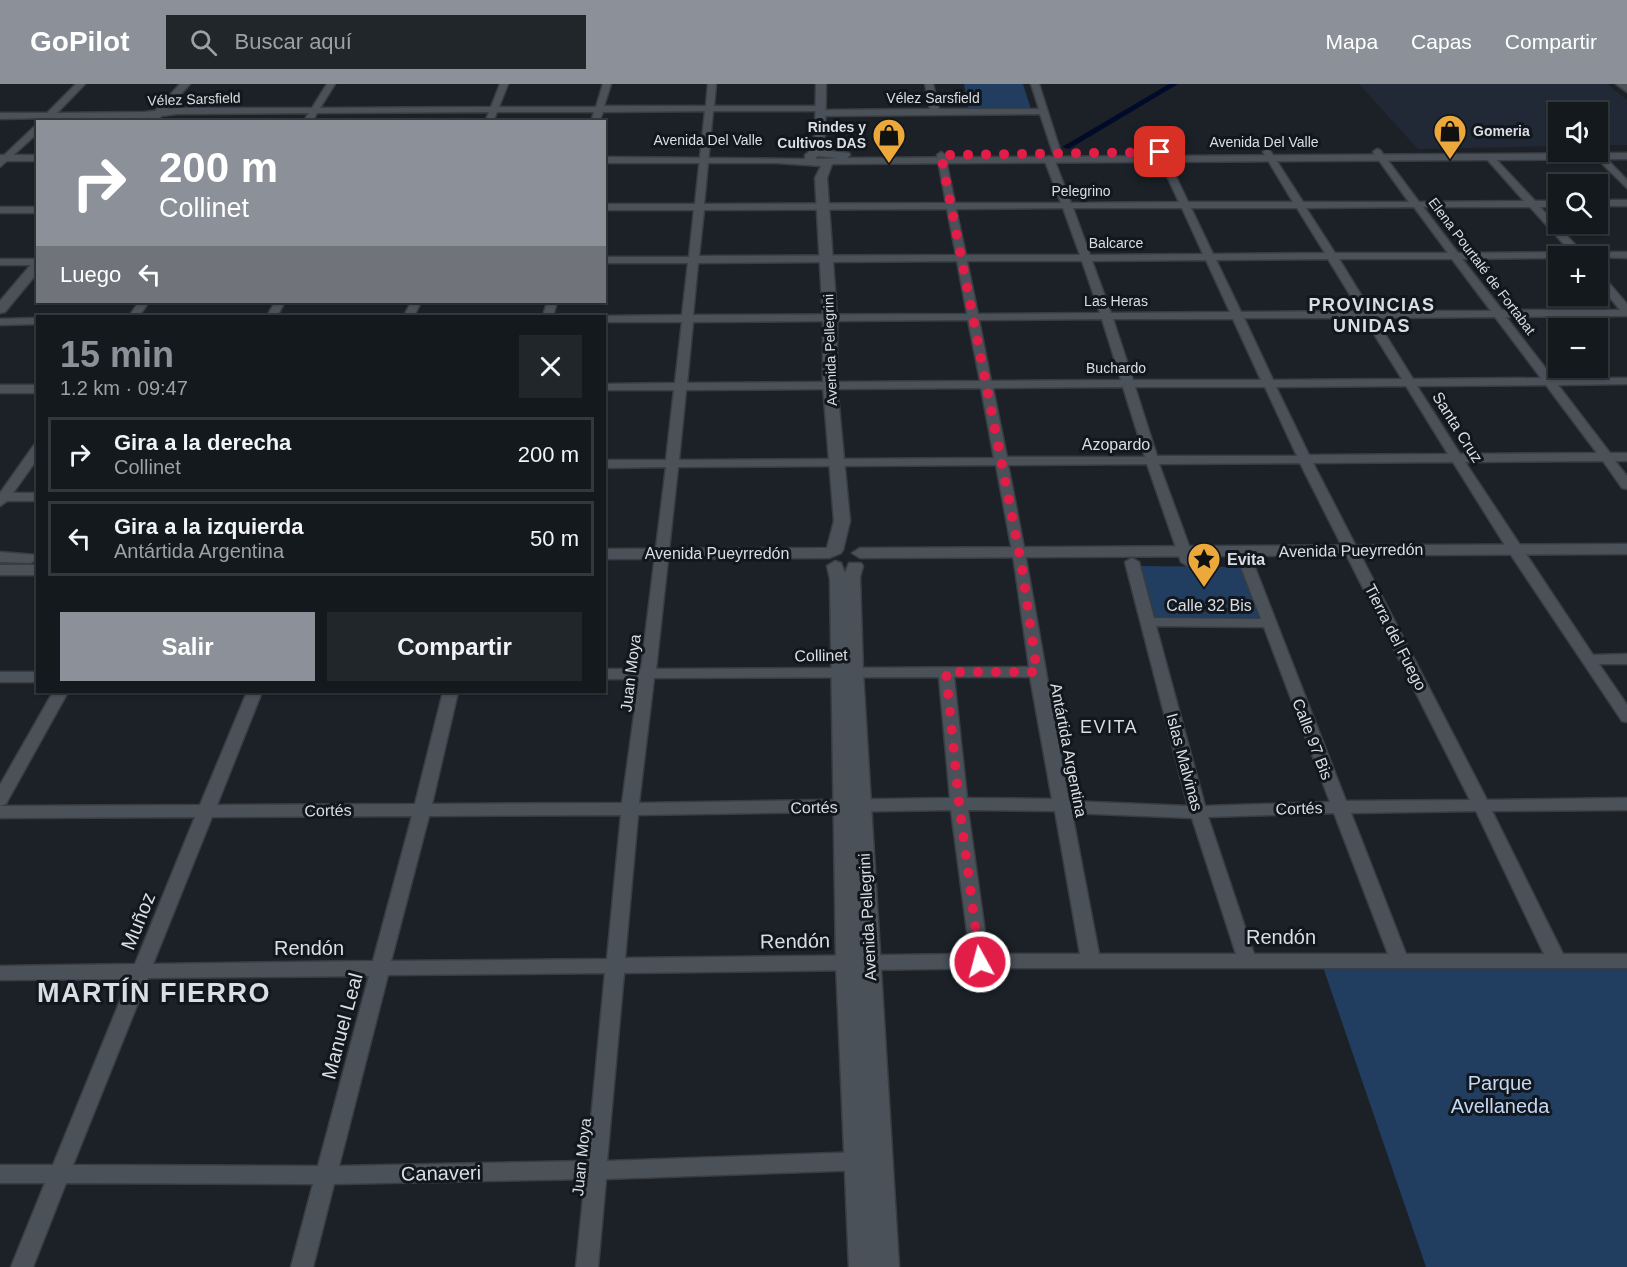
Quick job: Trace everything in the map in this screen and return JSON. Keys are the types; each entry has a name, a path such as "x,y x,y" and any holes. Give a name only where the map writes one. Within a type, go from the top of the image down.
{"main road":[{"path":"155,119 185,84"},
{"path":"155,119 168,112 194,84"},
{"path":"813,157 820,135 820,84"},
{"path":"1621,84 1627,89"},
{"path":"820,135 829,157"},
{"name":"Avenida Del Valle","path":"1608,151 1627,150"},
{"name":"Avenida Del Valle","path":"606,158 1548,151"},
{"name":"Avenida Del Valle","path":"1608,153 1627,156"},
{"name":"Avenida Del Valle","path":"1379,154 1489,157 1548,154"},
{"name":"Avenida Pellegrini","path":"813,157 822,178 830,318 830,386 845,558 838,579 846,672 858,963 862,1267"},
{"name":"Avenida Pellegrini","path":"822,178 829,157"},
{"path":"1,161 36,158"},
{"path":"1,161 36,163"},
{"path":"0,294 35,263"},
{"path":"0,309 35,263"},
{"name":"Avenida Pueyrredón","path":"1517,554 1627,549"},
{"name":"Avenida Pueyrredón","path":"606,554 663,558 1517,554 1627,558"},
{"path":"0,557 36,558"},
{"name":"Avenida Pueyrredón","path":"1020,557 1132,562 1186,557"},
{"name":"Avenida Pueyrredón","path":"606,564 663,558"},
{"path":"0,570 36,570"},
{"name":"Avenida Pellegrini","path":"858,963 882,1161 886,1267"}],"street":[{"path":"47,119 81,84"},
{"path":"309,120 331,84"},
{"path":"490,120 504,84"},
{"path":"596,120 608,84"},
{"name":"Juan Moya","path":"587,1267 598,1170 630,809 663,558 712,84"},
{"path":"929,84 935,111"},
{"path":"1035,84 1045,111 1053,156 1084,257 1128,383 1151,461 1186,557"},
{"name":"Vélez Sarsfield","path":"168,112 599,109 1045,111"},
{"name":"Vélez Sarsfield","path":"0,116 47,119 155,119"},
{"path":"1,161 36,130"},
{"name":"Santa Cruz","path":"1269,154 1456,459 1627,717"},
{"name":"Elena Pourtalé de Fortabat","path":"1379,154 1627,485"},
{"name":"Tierra del Fuego","path":"1161,155 1305,460 1481,805 1556,959"},
{"name":"Antártida Argentina","path":"941,157 1020,557 1037,672 1064,808 1090,962"},
{"path":"1489,157 1570,246"},
{"path":"1606,162 1627,185"},
{"path":"1608,203 1627,203"},
{"name":"Pelegrino","path":"606,207 1548,204"},
{"path":"0,210 36,210"},
{"name":"Balcarce","path":"1608,255 1627,255"},
{"name":"Balcarce","path":"606,260 1548,256"},
{"path":"0,262 35,263"},
{"path":"1608,289 1627,312"},
{"name":"Las Heras","path":"606,319 1627,312"},
{"path":"0,322 36,321"},
{"name":"Buchardo","path":"606,387 1627,381"},
{"path":"0,389 36,389"},
{"path":"2,499 36,451"},
{"name":"Azopardo","path":"606,464 1627,457"},
{"path":"2,499 36,496"},
{"name":"Calle 97 Bis","path":"1244,556 1399,959"},
{"name":"Islas Malvinas","path":"1132,562 1198,812 1247,960"},
{"name":"Calle 32 Bis","path":"1149,622 1268,623"},
{"path":"1589,660 1627,659"},
{"path":"946,672 959,804 980,962"},
{"name":"Collinet","path":"606,674 1037,672"},
{"path":"0,676 36,677"},
{"path":"0,800 59,693"},
{"name":"Muñoz","path":"22,1267 254,693"},
{"name":"Manuel Leal","path":"302,1267 324,1175 381,970 450,693"},
{"name":"Cortés","path":"0,812 630,809 959,804 1052,805 1064,808 1198,812 1339,807 1627,804"},
{"name":"Rendón","path":"0,974 980,962 1399,959 1627,961"},
{"name":"Canaveri","path":"0,1174 324,1175 598,1170 882,1161"}],"shaded area":[{"path":"1359,84 1607,84 1627,100 1627,145 1608,145 1608,102 1548,102 1548,146 1418,149"}],"green space":[{"path":"964,84 1023,84 1031,109 969,110"},
{"path":"1141,566 1240,567 1259,616 1257,620 1156,620"},
{"name":"Parque Avellaneda","path":"1323,967 1627,969 1627,1267 1426,1267"}],"waterway":[{"path":"1066,147 1174,84"}],"place":[{"name":"Gomeria","path":"1450,160"},
{"name":"Rindes y Cultivos DAS","path":"889,164"},
{"name":"Evita","path":"1204,588"}],"district":[{"name":"PROVINCIAS UNIDAS","path":"1372,315"},
{"name":"EVITA","path":"1109,727"},
{"name":"MARTÍN FIERRO","path":"154,993"}],"route":[{"path":"980,962 959,804 946,672 1037,672 1021,562 984,384 941,155 1160,152"}]}
